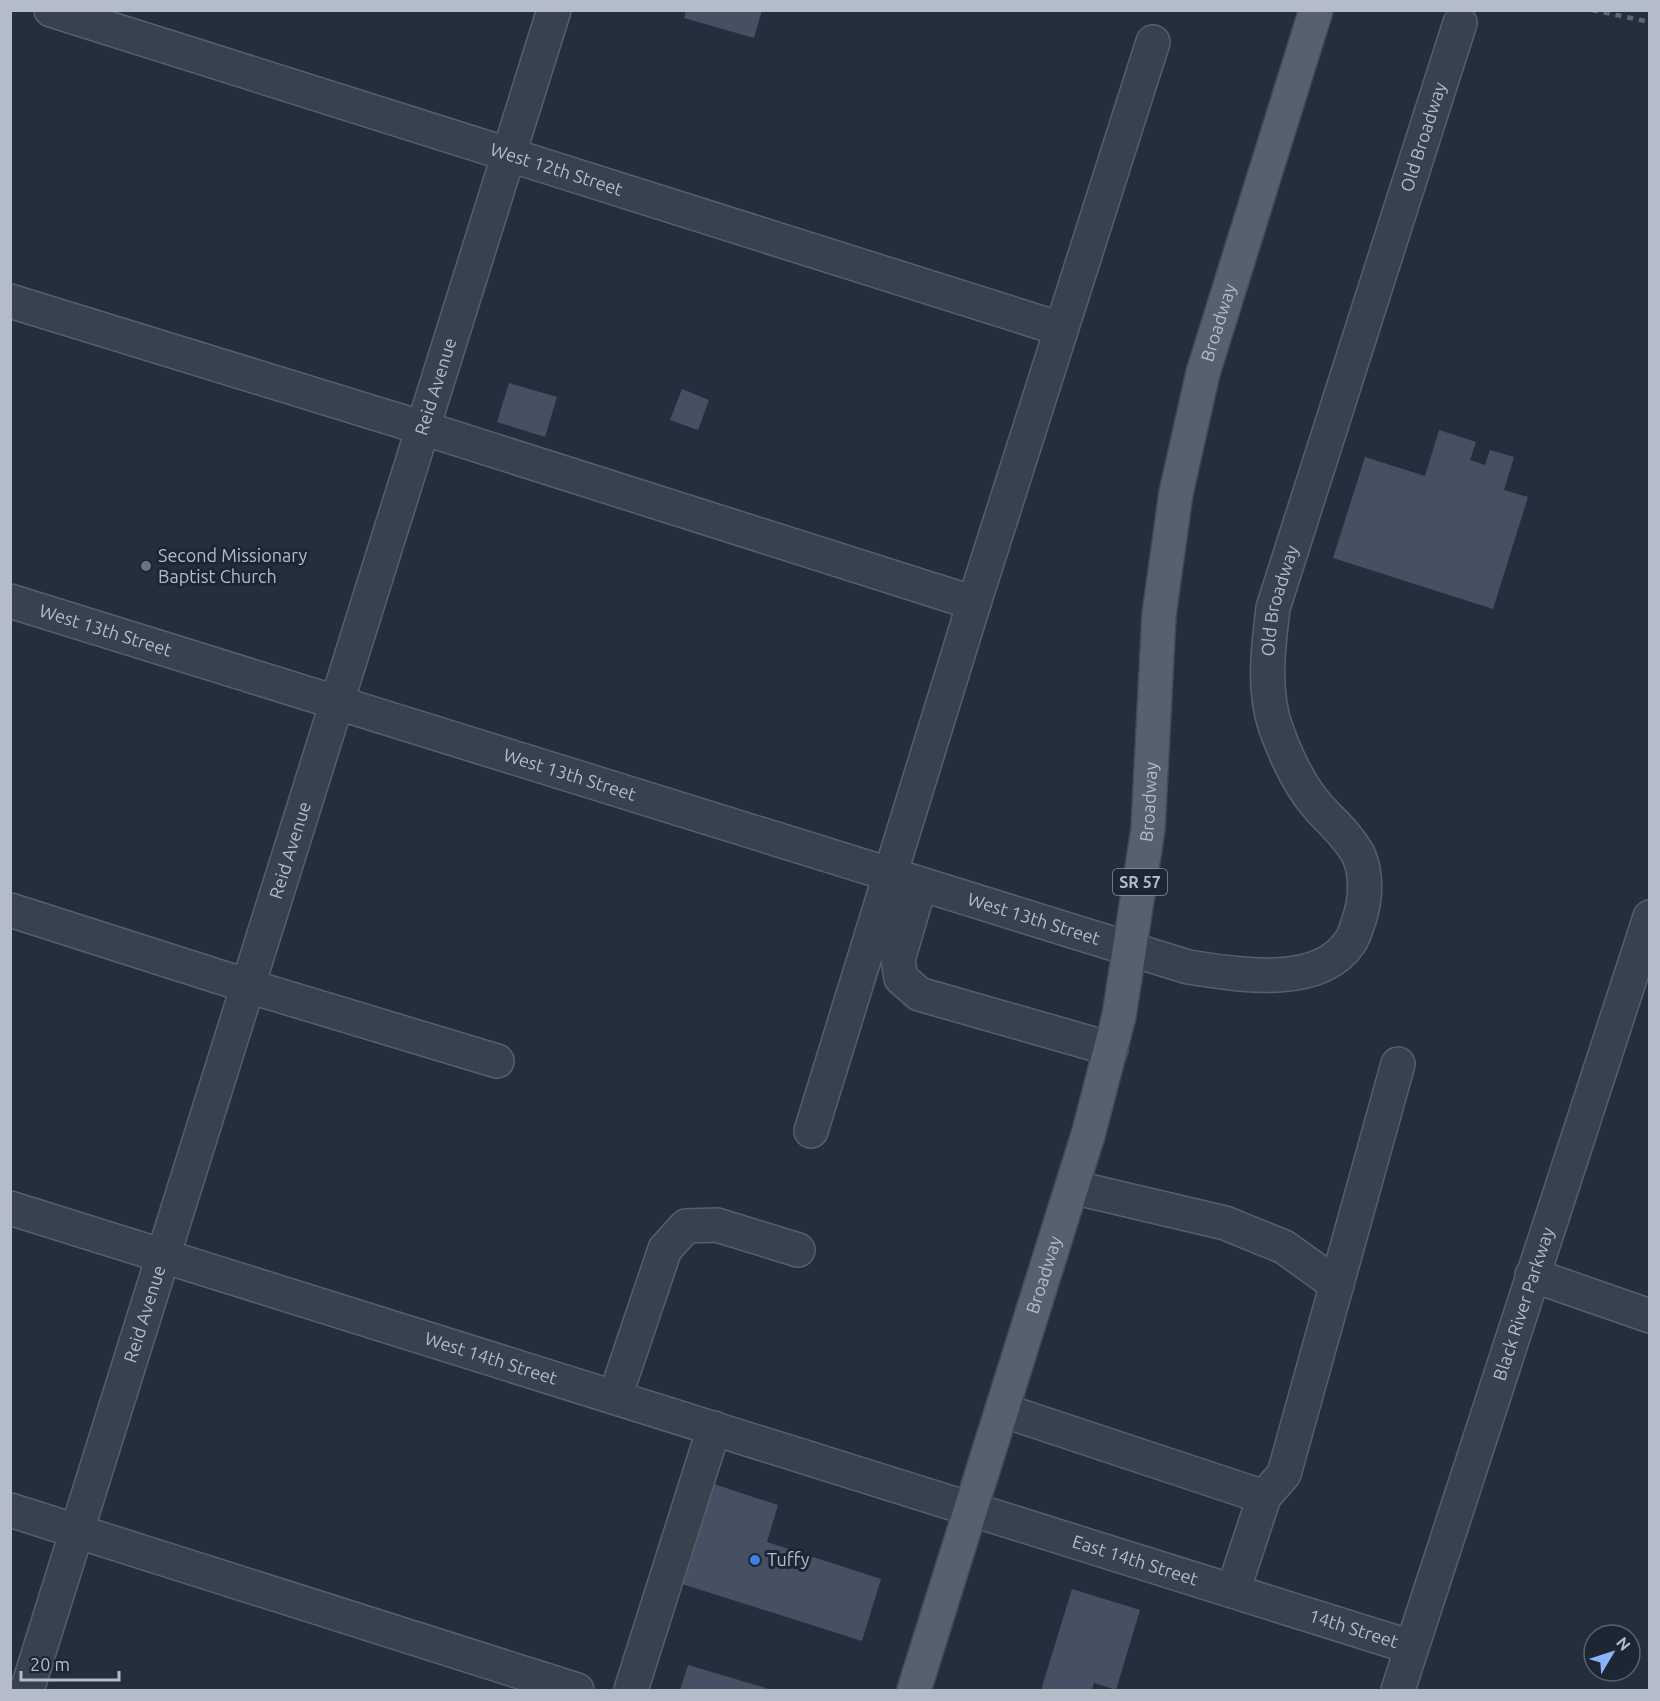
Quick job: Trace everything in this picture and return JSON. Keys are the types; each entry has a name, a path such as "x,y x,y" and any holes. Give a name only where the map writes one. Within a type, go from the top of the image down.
{"main road":[{"name":"Broadway","path":"915,1690 1088,1135 1119,1016 1148,829 1159,615 1176,493 1203,373 1316,10"}],"street":[{"name":"West 12th Street","path":"51,10 1061,328"},
{"name":"Reid Avenue","path":"27,1690 554,10"},
{"name":"Old Broadway","path":"1130,950 1188,967 1255,975 1284,975 1304,972 1333,959 1352,941 1356,930 1364,898 1364,873 1350,840 1307,793 1286,753 1277,731 1271,706 1267,682 1268,647 1273,608 1460,23"},
{"path":"812,1131 974,603 1153,42"},
{"path":"10,301 423,428 974,603"},
{"name":"West 13th Street","path":"10,601 1130,950"},
{"path":"920,885 898,960 901,978 919,994 1111,1049"},
{"path":"10,910 248,986 497,1061"},
{"name":"Black River Parkway","path":"1398,1690 1650,917"},
{"path":"1233,1591 1264,1497 1284,1474 1398,1064"},
{"path":"1072,1187 1226,1223 1284,1247 1337,1285"},
{"name":"West 14th Street","path":"10,1208 971,1509"},
{"path":"615,1397 665,1249 686,1226 717,1225 798,1250"},
{"path":"1532,1275 1650,1316"},
{"path":"1002,1410 1264,1497"},
{"path":"632,1690 714,1428"},
{"name":"East 14th Street","path":"971,1509 1298,1612"},
{"path":"10,1510 577,1690"},
{"name":"14th Street","path":"1298,1612 1412,1647"}],"building":[{"path":"686,10 762,10 754,38 684,18"},
{"path":"509,383 557,397 545,437 497,422"},
{"path":"682,389 709,400 698,430 670,420"},
{"path":"1439,430 1476,442 1470,460 1485,465 1490,450 1514,457 1504,490 1528,497 1493,609 1333,558 1365,457 1425,476"},
{"name":"Tuffy","path":"711,1483 778,1505 767,1542 881,1579 862,1641 679,1583"},
{"path":"1072,1589 1140,1610 1116,1690 1094,1683 1092,1690 1041,1690"},
{"path":"688,1665 772,1690 680,1690"}],"railway":[{"path":"1592,10 1650,22"}],"place":[{"name":"Second Missionary Baptist Church","path":"146,566"},
{"name":"Tuffy","path":"755,1560"}]}
